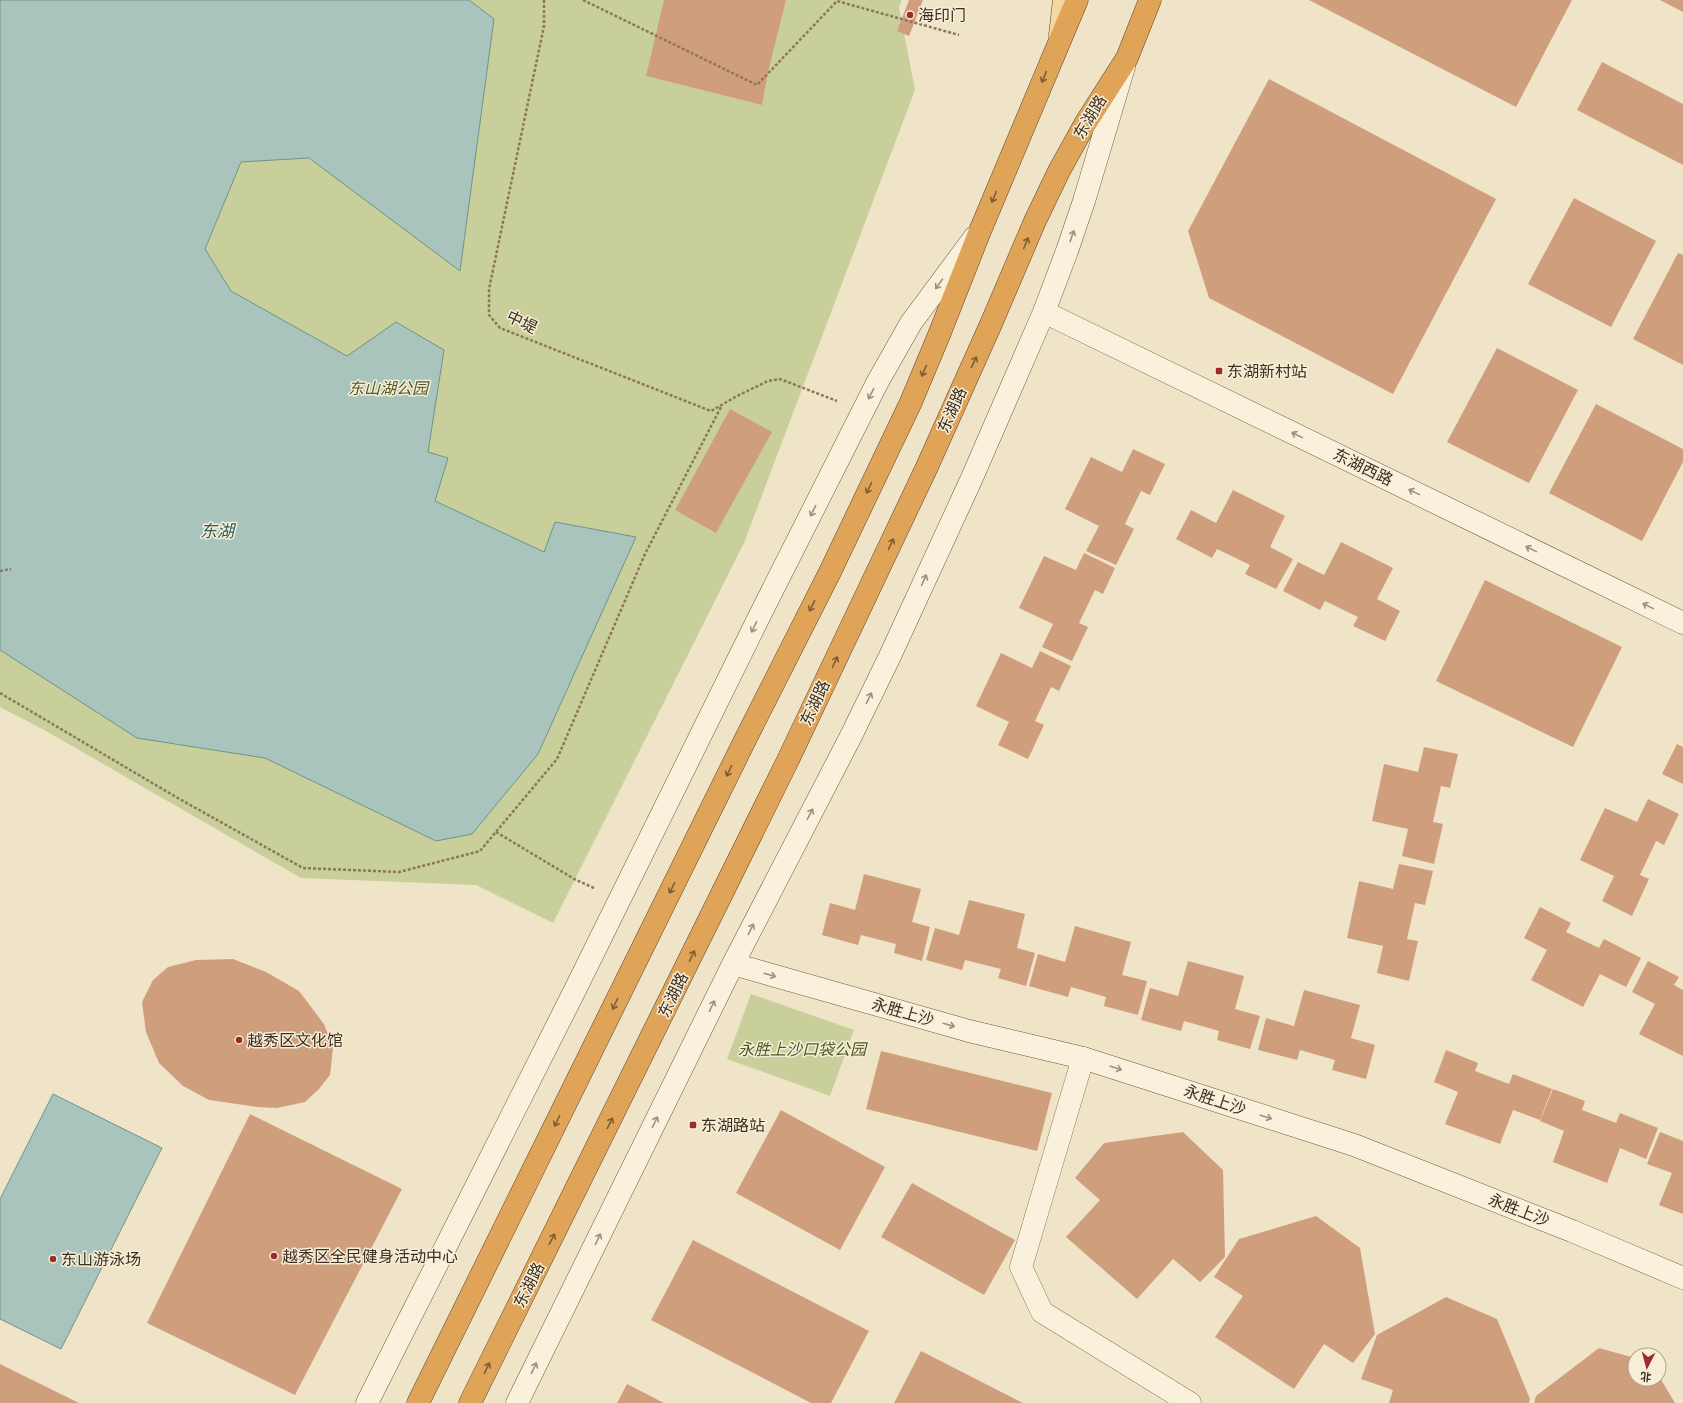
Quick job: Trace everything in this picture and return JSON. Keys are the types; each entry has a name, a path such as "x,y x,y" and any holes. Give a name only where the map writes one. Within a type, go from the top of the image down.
{"highway":[{"path":"418,1403 747,736 830,572 911,402 980,231 1077,0"},
{"name":"东湖路","path":"470,1403 788,760 926,469 1035,221 1059,171 1085,124 1127,58 1150,0"}],"main road":[{"path":"1059,41 1064,0"},
{"path":"517,1403 733,964 851,736 890,656 971,480 1044,312 1084,200 1127,58 1162,0"},
{"path":"367,1403 877,383 911,323 980,231"},
{"name":"东湖西路","path":"1044,312 1683,623"},
{"name":"永胜上沙","path":"733,964 969,1031 1083,1058 1354,1146 1572,1231 1683,1278"},
{"path":"1083,1058 1021,1266 1042,1312 1190,1403"}],"path":[{"name":"中堤","path":"544,0 544,26 489,289 489,315 500,328 704,409 712,411 737,396 768,382 780,379 843,404"},
{"path":"582,0 757,84 837,1 959,35"},
{"path":"0,693 176,797 304,868 400,872 480,851 557,759 645,554 722,405"},
{"path":"0,571 10,569"},
{"path":"496,832 576,880 619,900"}],"green space":[{"name":"东山湖公园","path":"0,0 902,0 899,7 915,90 744,543 553,923 476,885 301,878 46,731 0,707"},
{"name":"永胜上沙口袋公园","path":"751,994 854,1030 830,1096 727,1059"}],"water":[{"name":"东湖","path":"0,0 469,0 494,19 460,271 309,158 241,162 205,249 231,291 347,356 396,322 444,350 428,452 448,458 435,501 544,552 555,522 636,537 538,754 472,834 436,841 265,758 137,738 0,650"},
{"name":"东山游泳场","path":"53,1094 162,1148 61,1349 0,1319 0,1199"}],"building":[{"path":"664,0 786,0 768,72 762,105 646,76"},
{"name":"海印门","path":"909,0 923,0 909,36 897,31"},
{"path":"1309,0 1572,0 1516,107"},
{"path":"1660,0 1683,0 1683,12"},
{"path":"1602,62 1683,104 1683,165 1577,110"},
{"path":"1269,79 1496,199 1393,394 1209,298 1188,231"},
{"path":"1574,198 1656,241 1611,327 1528,284"},
{"path":"1678,253 1683,255 1683,365 1633,339"},
{"path":"1497,348 1578,390 1529,483 1447,442"},
{"path":"1596,404 1683,449 1683,462 1642,541 1549,493"},
{"path":"730,409 772,432 716,533 675,510"},
{"path":"1133,449 1165,464 1150,495 1141,491 1125,524 1134,529 1116,565 1086,551 1099,526 1065,509 1091,457 1122,472"},
{"path":"1233,490 1285,516 1270,547 1293,559 1276,589 1245,574 1250,565 1217,549 1212,558 1176,539 1191,510 1216,523"},
{"path":"1341,542 1393,568 1377,599 1400,611 1385,641 1353,626 1358,617 1325,601 1320,610 1283,591 1298,562 1324,575"},
{"path":"1084,553 1115,568 1103,594 1095,590 1079,623 1088,627 1072,661 1042,647 1053,624 1019,608 1044,556 1076,570"},
{"path":"1485,580 1622,647 1573,747 1436,681"},
{"path":"1040,651 1071,666 1059,691 1051,687 1035,721 1044,725 1028,759 998,745 1009,722 976,706 1001,653 1032,668"},
{"path":"1677,744 1683,747 1683,784 1662,774"},
{"path":"1424,747 1458,754 1450,788 1441,786 1433,822 1443,824 1434,864 1402,856 1408,829 1372,821 1384,764 1418,772"},
{"path":"1648,799 1679,814 1664,845 1656,841 1640,875 1649,879 1632,916 1602,901 1614,876 1580,860 1605,808 1637,822"},
{"path":"1399,864 1433,871 1425,905 1415,903 1407,939 1418,941 1409,981 1377,973 1383,946 1347,938 1359,881 1393,889"},
{"path":"864,874 921,889 912,922 930,927 922,961 894,953 896,944 861,935 858,945 822,935 830,903 855,910"},
{"path":"969,900 1025,914 1017,948 1035,953 1026,986 998,978 1001,969 965,960 962,970 926,960 935,928 959,935"},
{"path":"1540,907 1571,923 1566,932 1599,948 1604,939 1641,958 1626,987 1600,974 1583,1007 1531,980 1547,950 1524,938"},
{"path":"1075,926 1131,942 1122,975 1147,981 1138,1015 1104,1006 1106,997 1071,987 1068,997 1029,986 1038,954 1065,962"},
{"name":"越秀区文化馆","path":"233,959 266,972 299,991 324,1024 333,1048 330,1075 319,1089 305,1102 277,1108 257,1107 209,1100 183,1086 159,1063 146,1032 142,1002 153,980 168,967 196,960"},
{"path":"1188,961 1244,976 1235,1009 1260,1016 1250,1049 1217,1040 1219,1031 1184,1021 1181,1031 1141,1020 1150,988 1178,996"},
{"path":"1648,961 1679,977 1674,985 1683,990 1683,1056 1639,1034 1655,1004 1632,992"},
{"path":"1304,990 1360,1005 1351,1038 1375,1045 1366,1079 1332,1070 1335,1060 1300,1050 1297,1060 1258,1050 1266,1018 1294,1026"},
{"path":"1446,1050 1478,1063 1475,1071 1509,1084 1513,1074 1552,1089 1540,1120 1513,1110 1500,1144 1445,1124 1458,1092 1434,1082"},
{"path":"881,1051 1052,1093 1037,1151 866,1109"},
{"path":"1553,1089 1585,1101 1582,1110 1616,1123 1620,1113 1658,1128 1646,1159 1620,1148 1607,1183 1553,1162 1564,1131 1540,1121"},
{"path":"781,1110 885,1167 840,1250 736,1193"},
{"name":"越秀区全民健身活动中心","path":"250,1114 402,1189 295,1395 147,1323"},
{"path":"1183,1132 1223,1170 1225,1257 1200,1282 1173,1259 1137,1299 1066,1237 1100,1200 1075,1178 1104,1143"},
{"path":"1660,1132 1683,1141 1683,1214 1659,1205 1672,1173 1647,1164"},
{"path":"912,1183 1015,1240 984,1295 881,1237"},
{"path":"1316,1216 1360,1248 1375,1334 1353,1363 1324,1344 1294,1389 1215,1337 1243,1296 1214,1277 1239,1239"},
{"path":"693,1240 869,1331 831,1403 811,1403 651,1320"},
{"path":"1446,1297 1497,1319 1530,1399 1529,1403 1389,1403 1393,1390 1361,1379 1377,1335"},
{"path":"1599,1348 1627,1356 1627,1387 1666,1387 1675,1403 1534,1403 1536,1396"},
{"path":"921,1351 1023,1403 894,1403"},
{"path":"0,1364 79,1403 0,1403"},
{"path":"627,1384 664,1403 617,1403"}],"place":[{"name":"海印门","path":"910,15"},
{"name":"东湖新村站","path":"1219,371"},
{"name":"越秀区文化馆","path":"239,1040"},
{"name":"东湖路站","path":"693,1125"},
{"name":"越秀区全民健身活动中心","path":"274,1256"},
{"name":"东山游泳场","path":"53,1259"}]}
